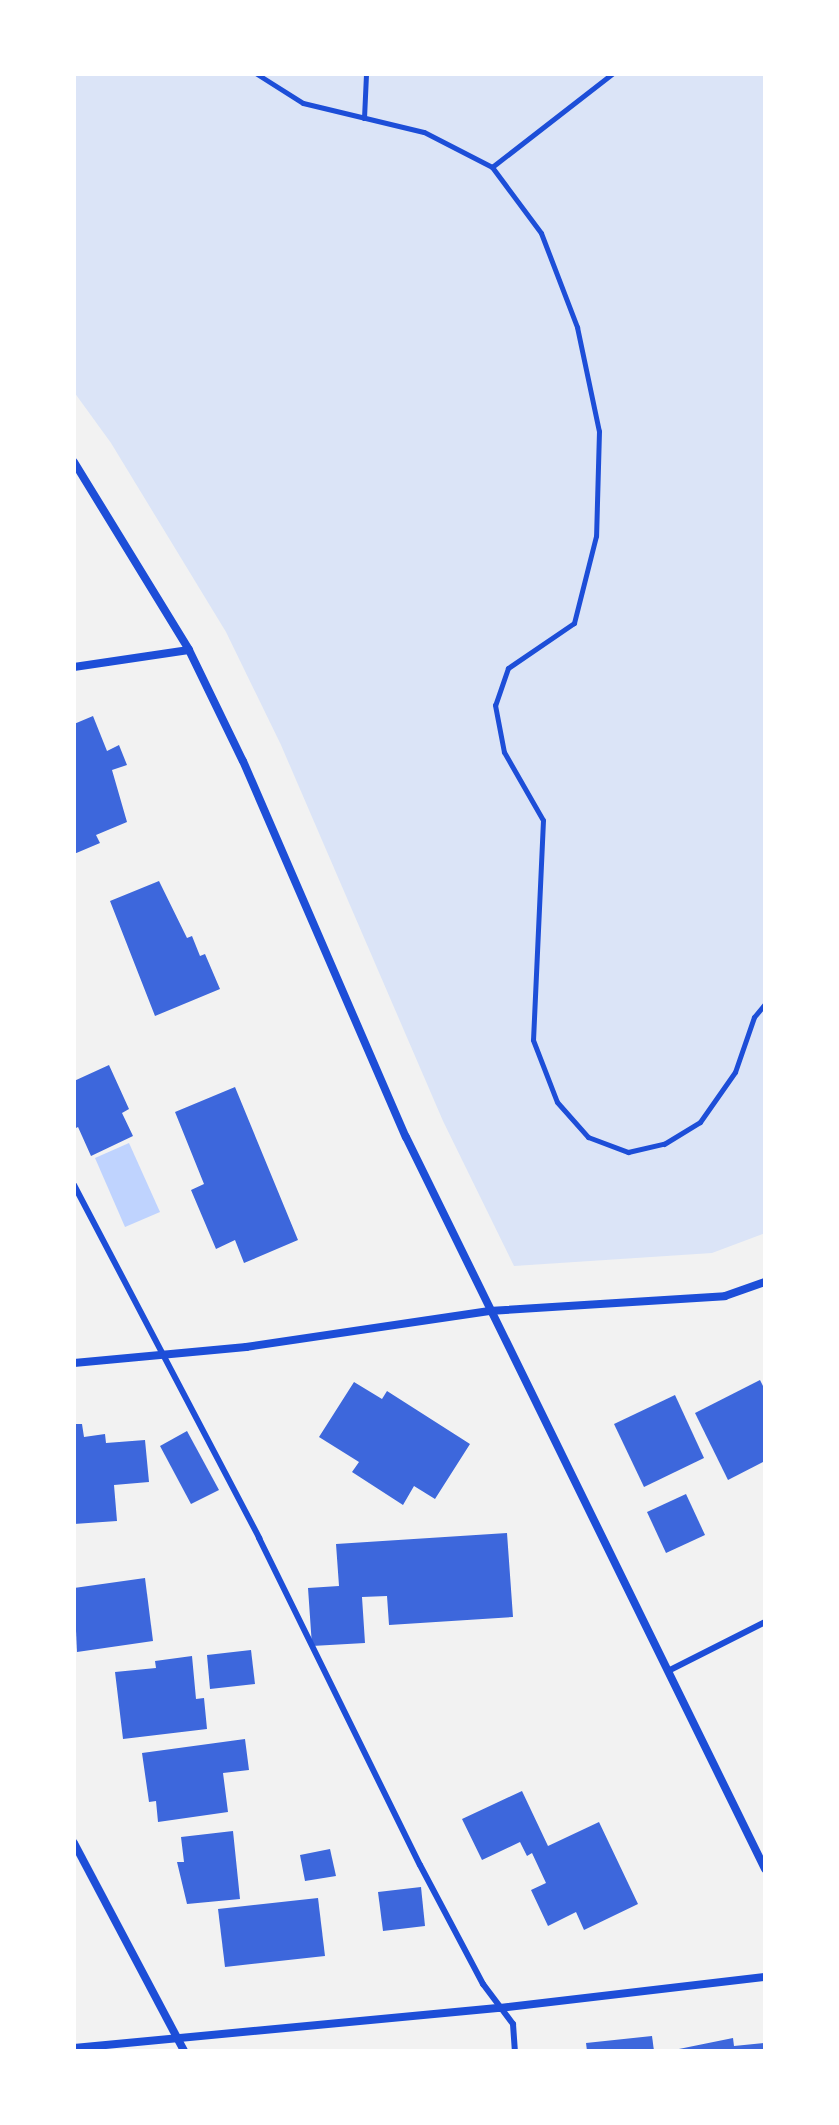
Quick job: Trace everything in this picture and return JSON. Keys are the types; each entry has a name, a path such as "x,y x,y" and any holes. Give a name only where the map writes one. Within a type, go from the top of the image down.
{"street":[{"path":"74,462 189,650 243,761 406,1137 765,1869"},
{"path":"74,667 189,650"},
{"path":"74,1363 489,1311 725,1296 765,1282"},
{"path":"74,1843 184,2051"},
{"path":"74,2048 500,2008 765,1977"}],"lane":[{"path":"74,1185 165,1354 420,1865 500,2008 513,2024 515,2051"},
{"path":"670,1670 765,1622"}],"path":[{"path":"257,74 303,103 424,132 492,167 541,233 577,327 599,431 596,536 574,623 508,668 495,705 504,752 543,820 533,1040 557,1102 588,1137 628,1152 664,1144 700,1122 735,1072 754,1017 765,1004"},
{"path":"364,118 366,74"},
{"path":"492,167 612,74"}],"shaded area":[{"path":"74,74 765,74 765,1233 712,1253 514,1266 443,1121 281,745 226,632 111,443 74,392"}],"water":[{"path":"129,1143 160,1212 125,1227 95,1158"}],"building":[{"path":"93,716 107,751 119,745 127,765 112,770 127,822 96,835 100,843 74,854 74,724"},
{"path":"159,881 187,938 192,936 200,956 205,954 220,989 155,1016 110,901"},
{"path":"109,1065 129,1109 122,1113 133,1136 91,1156 78,1127 74,1129 74,1081"},
{"path":"235,1087 298,1240 244,1263 235,1240 216,1249 191,1190 204,1184 175,1112"},
{"path":"760,1380 765,1390 765,1461 728,1480 695,1413"},
{"path":"354,1382 382,1399 387,1391 470,1444 435,1499 414,1486 403,1505 352,1472 359,1462 319,1437"},
{"path":"675,1395 704,1458 644,1487 614,1424"},
{"path":"74,1424 82,1424 84,1437 105,1434 106,1443 145,1440 149,1482 114,1485 117,1521 74,1524"},
{"path":"187,1431 219,1490 191,1504 160,1446"},
{"path":"686,1494 705,1535 666,1553 647,1512"},
{"path":"507,1533 513,1617 389,1625 387,1596 362,1597 365,1643 312,1646 308,1588 339,1586 336,1544"},
{"path":"145,1578 153,1641 77,1652 74,1588"},
{"path":"251,1650 255,1684 210,1689 207,1655"},
{"path":"192,1656 196,1699 204,1698 207,1729 123,1739 115,1672 156,1668 155,1661"},
{"path":"245,1739 249,1770 223,1773 228,1812 158,1822 156,1801 149,1802 142,1753"},
{"path":"522,1791 548,1846 599,1822 638,1904 584,1930 576,1912 548,1926 531,1890 546,1883 532,1853 527,1856 520,1842 482,1860 462,1819"},
{"path":"233,1831 240,1899 187,1904 177,1862 184,1862 181,1837"},
{"path":"330,1849 336,1876 305,1881 300,1855"},
{"path":"421,1887 425,1926 383,1931 378,1892"},
{"path":"318,1898 325,1956 225,1967 218,1909"},
{"path":"652,2036 654,2051 587,2051 586,2043"},
{"path":"733,2038 734,2046 765,2043 765,2051 669,2051"}]}
